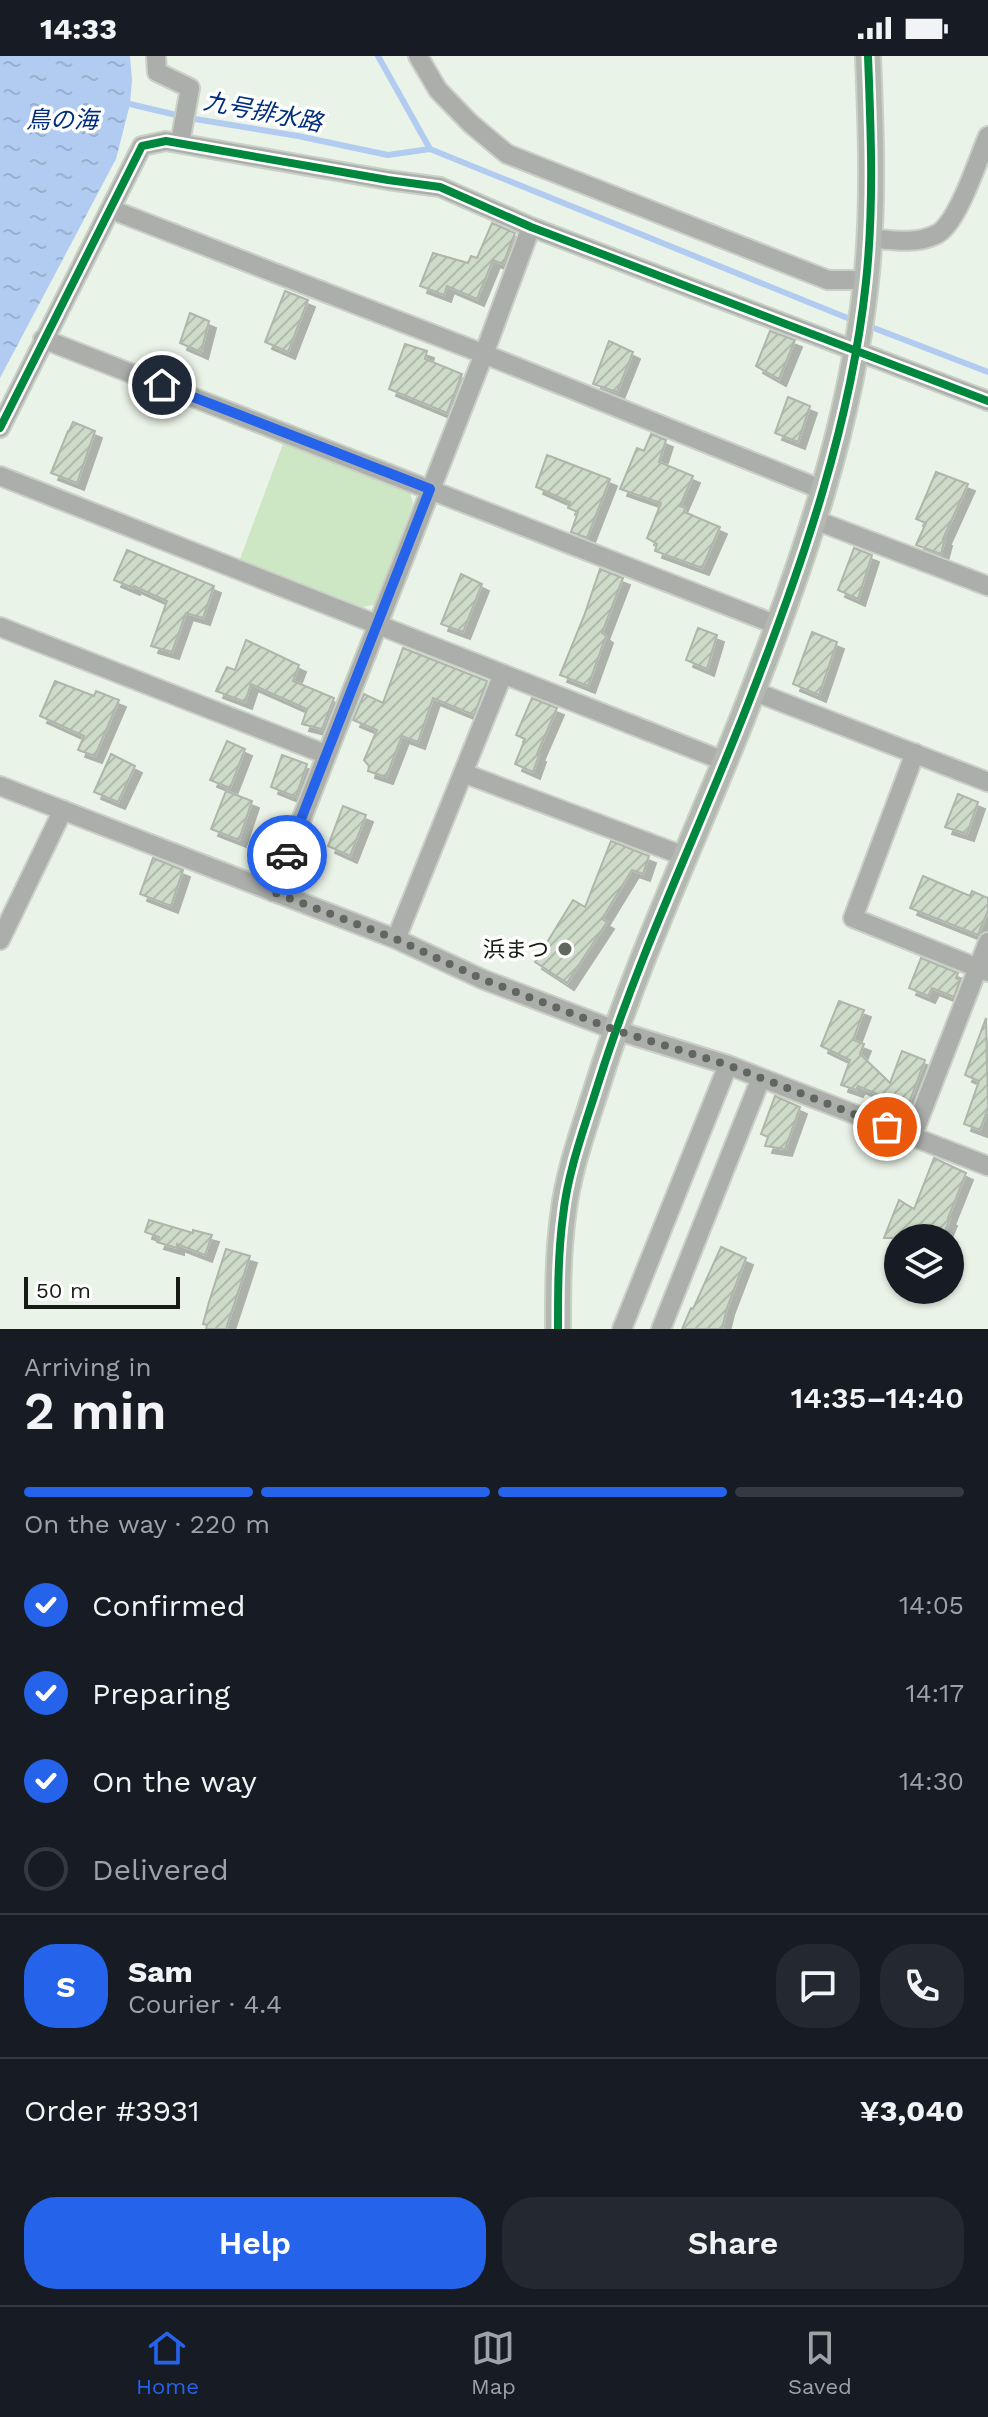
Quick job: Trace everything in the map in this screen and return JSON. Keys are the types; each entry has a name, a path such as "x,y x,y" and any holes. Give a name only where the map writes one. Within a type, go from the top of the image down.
{"street":[{"path":"156,56 157,72 190,88 181,138"},
{"path":"418,56 438,90 470,123 507,154 828,280 865,290"},
{"path":"558,1329 559,1268 565,1202 573,1163 615,1030 753,691 815,520 837,440 865,290 872,162 868,56"},
{"path":"869,238 916,240 938,234 957,210 988,136"},
{"path":"0,428 142,146 181,138 388,180 440,187 531,227 857,343 988,401"},
{"path":"110,209 823,490"},
{"path":"273,892 531,227"},
{"path":"43,339 777,625"},
{"path":"0,476 724,761"},
{"path":"815,520 988,586"},
{"path":"0,627 325,754"},
{"path":"396,939 503,674"},
{"path":"753,691 988,782"},
{"path":"915,753 853,918 983,970"},
{"path":"463,773 684,856"},
{"path":"0,786 396,939 482,979 615,1030 728,1065 988,1166"},
{"path":"0,940 63,810"},
{"path":"912,1137 983,970 988,942"},
{"path":"622,1329 728,1065"},
{"path":"661,1329 761,1078"}],"green space":[{"path":"283,444 410,493 413,503 377,604 362,607 240,559"}],"water":[{"name":"鳥の海","path":"0,56 130,56 132,80 130,104 116,159 0,378"}],"building":[{"path":"492,223 515,233 503,264 493,260 477,299 447,286 444,295 420,286 433,253 468,263 471,256 477,258"},
{"path":"285,291 308,300 288,352 265,342"},
{"path":"190,313 209,321 201,352 180,343"},
{"path":"770,331 795,340 779,379 756,366"},
{"path":"609,341 633,352 617,392 593,384"},
{"path":"405,344 427,351 425,359 462,374 447,413 389,389"},
{"path":"788,397 810,406 798,442 775,433"},
{"path":"73,422 95,431 77,483 51,473"},
{"path":"651,434 666,440 659,462 693,476 680,506 685,508 684,512 720,527 702,568 655,551 657,544 647,538 661,503 620,489 637,448 644,451"},
{"path":"547,455 610,479 587,538 571,532 578,512 568,508 570,502 536,487"},
{"path":"936,472 968,484 943,539 941,554 916,545 926,523 916,519"},
{"path":"854,548 872,555 858,599 838,590"},
{"path":"127,550 214,586 203,618 186,613 172,652 151,646 167,601 114,580"},
{"path":"600,569 623,578 602,633 606,636 588,686 560,675"},
{"path":"461,574 482,584 463,632 441,624"},
{"path":"698,628 717,635 707,669 686,660"},
{"path":"812,632 837,642 819,695 793,684"},
{"path":"246,640 299,665 293,681 334,698 322,729 302,724 307,709 251,684 245,702 216,691 227,667 235,670"},
{"path":"403,648 487,681 474,715 433,698 418,742 402,736 386,777 368,771 369,766 364,760 377,730 353,720 364,694 383,703"},
{"path":"55,681 94,696 96,691 119,700 95,756 78,750 84,736 40,716"},
{"path":"532,698 557,708 537,754 533,772 515,764 525,739 516,735"},
{"path":"227,741 245,749 230,788 210,780"},
{"path":"111,754 135,766 118,802 94,792"},
{"path":"282,755 307,764 296,797 271,787"},
{"path":"226,791 252,801 239,840 211,829"},
{"path":"958,794 978,802 967,834 945,827"},
{"path":"343,806 366,815 350,856 328,846"},
{"path":"611,841 649,856 643,874 632,870 602,919 607,922 567,983 535,962 573,900 585,907"},
{"path":"153,858 183,870 171,906 140,894"},
{"path":"923,876 970,896 972,891 988,898 988,910 978,935 910,908"},
{"path":"921,958 958,973 956,978 960,980 954,997 932,988 928,996 909,988"},
{"path":"839,1001 864,1010 853,1040 864,1044 860,1054 890,1083 902,1051 925,1060 909,1103 912,1105 910,1108 858,1086 856,1090 841,1085 850,1060 821,1046"},
{"path":"986,1018 988,1108 980,1130 964,1124 979,1081 965,1075"},
{"path":"775,1096 800,1107 785,1149 765,1146 768,1137 761,1134"},
{"path":"934,1158 966,1173 948,1224 890,1224 899,1200 914,1209"},
{"path":"149,1220 193,1233 193,1230 212,1235 205,1255 177,1244 177,1248 157,1242 159,1237 145,1232"},
{"path":"721,1247 746,1258 722,1329 682,1329 693,1309"},
{"path":"226,1249 250,1256 226,1329 206,1329 207,1325 203,1324"}],"waterway":[{"path":"378,56 430,149"},
{"name":"九号排水路","path":"122,105 130,104 388,155 430,149 855,321"},
{"path":"866,325 988,372"}],"cycle path":[{"path":"558,1329 563,1216 583,1131 634,982 772,642 807,541 837,439 859,335 869,254 871,169 868,56"},
{"path":"0,428 142,146 166,141 440,187 531,227 988,401"}],"way so far":[{"path":"287,855 273,892 396,939 482,979 615,1030 728,1065 887,1127"}],"place":[{"name":"浜まつ","path":"565,949"}],"route":[{"path":"162,385 430,489 287,855"}]}
